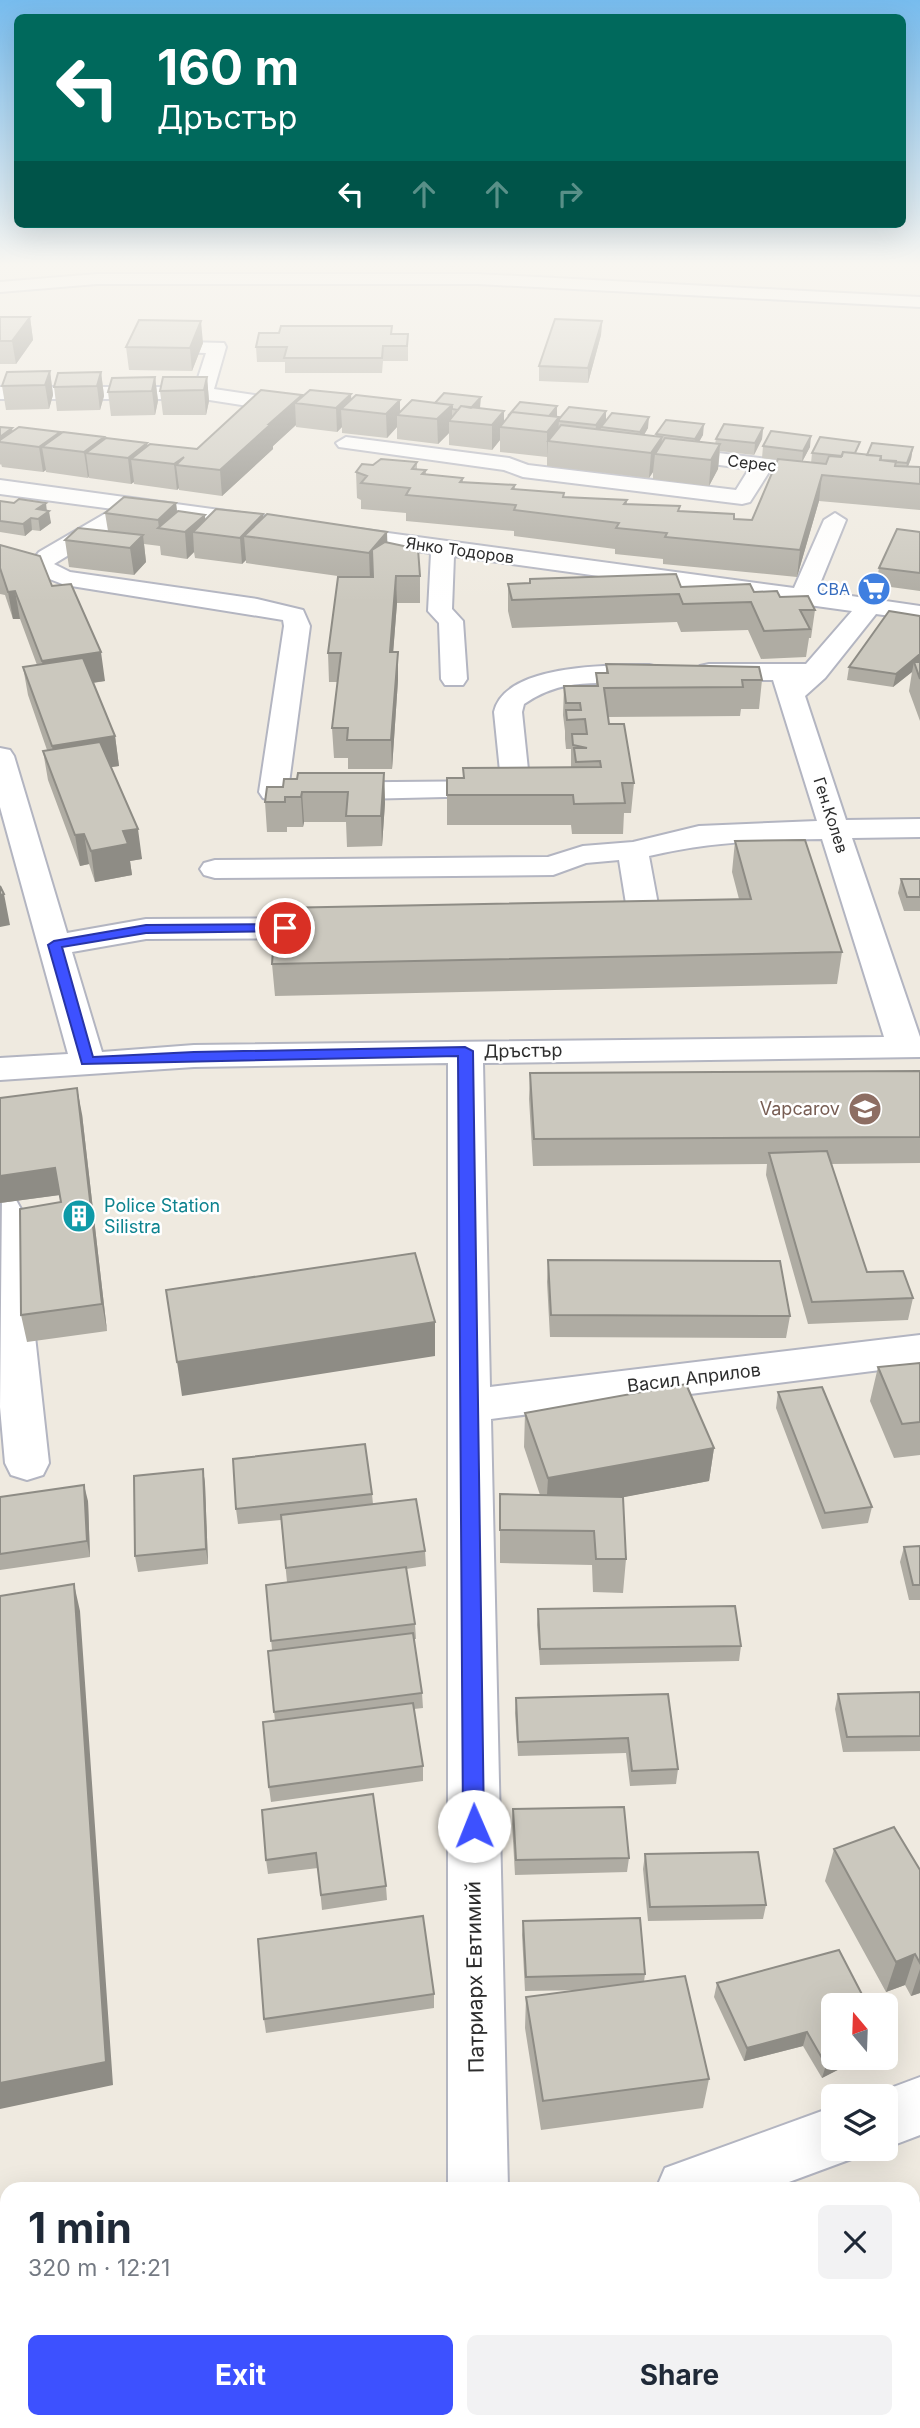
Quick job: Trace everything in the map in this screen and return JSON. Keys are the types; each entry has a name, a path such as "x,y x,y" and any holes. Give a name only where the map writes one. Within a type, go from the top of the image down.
{"street":[{"path":"203,393 208,375"},
{"path":"0,393 203,393 318,410"},
{"path":"346,443 509,464 523,471 742,497 762,464"},
{"name":"Серес","path":"651,451 920,484"},
{"path":"0,487 282,525"},
{"path":"135,505 47,557 42,562 42,568 65,578 257,606 294,615 297,626 273,792 516,789 508,712 514,697 557,677 573,674 683,673 788,684 816,672 869,607"},
{"path":"802,597 835,520"},
{"name":"Янко Тодоров","path":"309,529 920,613"},
{"path":"443,547 440,611 451,621 454,679"},
{"name":"Ген.Колев","path":"788,684 835,829 912,1047"},
{"path":"0,756 4,790 54,945 87,1061"},
{"path":"215,869 553,866 596,850 633,851 724,832 920,828"},
{"path":"590,926 646,926 633,851"},
{"path":"54,945 146,929 354,928"},
{"name":"Дръстър","path":"0,1069 87,1061 194,1056 912,1047"},
{"name":"Патриарх Евтимий","path":"465,1051 478,2182"},
{"path":"2,1209 27,1463"},
{"name":"Васил Априлов","path":"468,1406 920,1350"},
{"path":"898,2114 920,2106"},
{"path":"706,2182 821,2141"}],"building":[{"path":"6,375 48,375 45,385 2,386"},
{"path":"57,375 100,375 97,386 54,387"},
{"path":"155,377 152,391 108,392 112,378"},
{"path":"163,377 207,377 204,390 160,391"},
{"path":"261,390 302,395 220,470 176,465 184,457 174,464 131,459 150,444 197,449"},
{"path":"310,390 351,394 336,408 295,403"},
{"path":"444,393 481,397 471,408 461,406 458,410 452,409 452,405 435,403"},
{"path":"356,395 400,400 386,414 341,409"},
{"path":"412,400 452,405 437,419 397,415"},
{"path":"520,402 557,406 549,416 512,412 508,416"},
{"path":"461,406 504,411 492,425 449,421"},
{"path":"569,407 606,411 596,425 559,421"},
{"path":"512,412 559,417 547,432 500,427"},
{"path":"612,413 649,417 640,432 601,427"},
{"path":"666,420 704,424 695,439 656,434"},
{"path":"724,424 763,428 755,443 716,439"},
{"path":"561,425 662,437 651,453 548,441"},
{"path":"0,427 12,428 0,437"},
{"path":"19,427 60,432 39,447 0,442"},
{"path":"771,431 811,436 803,451 763,446"},
{"path":"63,432 104,437 84,452 42,447"},
{"path":"820,437 860,442 855,453 843,452 842,456 812,453"},
{"path":"106,438 147,443 128,458 86,453"},
{"path":"665,438 720,444 711,460 655,454"},
{"path":"872,443 913,447 907,463 896,462 881,460 881,456 867,455"},
{"path":"843,452 881,456 880,460 896,461 895,466 920,467 920,484 822,475 800,550 665,537 667,533 616,528 619,523 514,510 516,505 406,495 410,488 361,483 367,476 356,472 362,464 373,465 381,459 417,462 412,469 426,470 422,474 463,478 460,482 515,485 512,489 564,493 563,497 627,500 624,504 680,506 678,511 734,514 734,519 752,520 778,459 826,464 829,456 841,457"},
{"path":"124,497 176,503 158,520 105,513"},
{"path":"19,499 46,503 37,509 49,511 38,519 31,518 23,524 0,521 0,501 14,503"},
{"path":"216,509 263,514 240,538 193,532"},
{"path":"178,511 205,515 185,532 158,528"},
{"path":"267,514 387,532 369,553 244,536"},
{"path":"78,528 143,535 130,548 65,540"},
{"path":"897,529 920,532 920,573 879,568"},
{"path":"385,542 418,549 420,576 396,576 390,652 398,652 391,740 347,740 348,728 332,728 341,653 328,653 338,577 373,577 372,550"},
{"path":"0,545 40,556 52,586 71,584 101,652 42,661 15,591 8,592 0,568"},
{"path":"676,574 681,587 750,584 754,592 777,591 780,597 808,596 815,610 800,610 810,629 764,631 751,602 683,604 679,594 512,600 508,584 530,583 530,579"},
{"path":"889,611 920,616 920,654 896,674 849,667"},
{"path":"83,658 115,736 52,746 23,667"},
{"path":"914,662 920,662 920,679"},
{"path":"606,664 759,667 762,680 742,680 743,687 604,688 609,724 624,724 634,783 622,783 625,803 574,804 573,795 447,795 447,778 464,778 463,768 601,767 600,761 576,762 574,748 587,748 573,745 572,734 587,734 585,719 567,720 566,710 581,710 580,703 566,703 564,686 598,686 596,673 608,673"},
{"path":"100,742 138,829 123,831 128,844 91,851 84,834 75,835 43,751"},
{"path":"298,773 384,773 381,816 346,816 348,792 302,792 301,797 285,797 285,802 265,802 267,787 283,787 284,779 297,779"},
{"path":"805,840 842,952 272,964 276,908 751,899 735,841"},
{"path":"901,879 920,879 920,897 907,897"},
{"path":"920,1071 920,1137 534,1139 530,1073"},
{"name":"Police Station Silistra","path":"77,1088 102,1304 21,1315 20,1209 61,1202 55,1168 0,1176 0,1098"},
{"path":"827,1151 867,1272 903,1271 913,1298 812,1302 769,1153"},
{"path":"415,1253 435,1322 177,1362 166,1290"},
{"path":"548,1260 780,1261 790,1316 551,1315"},
{"path":"920,1363 920,1422 902,1424 878,1367"},
{"path":"686,1384 714,1448 548,1478 525,1413"},
{"path":"822,1387 872,1507 825,1513 778,1392"},
{"path":"365,1444 372,1494 236,1509 233,1459"},
{"path":"203,1469 206,1549 135,1556 134,1476"},
{"path":"84,1485 87,1541 0,1554 0,1497"},
{"path":"500,1494 623,1497 626,1559 596,1559 594,1531 500,1530"},
{"path":"416,1499 425,1551 286,1568 281,1515"},
{"path":"920,1546 920,1585 913,1585 904,1547"},
{"path":"406,1567 415,1624 271,1641 266,1585"},
{"path":"74,1584 106,2062 0,2083 0,1596"},
{"path":"735,1606 741,1646 540,1649 538,1609"},
{"path":"413,1633 422,1693 274,1712 268,1651"},
{"path":"920,1692 920,1736 847,1737 838,1694"},
{"path":"668,1694 678,1769 632,1771 628,1738 518,1742 516,1698"},
{"path":"413,1703 423,1766 269,1787 263,1722"},
{"path":"373,1794 386,1886 321,1895 316,1853 266,1860 262,1810"},
{"path":"624,1807 629,1858 516,1860 513,1809"},
{"path":"894,1827 920,1870 920,1963 915,1954 896,1962 834,1849"},
{"path":"758,1852 766,1905 650,1907 645,1854"},
{"path":"423,1916 434,1994 264,2019 258,1939"},
{"path":"640,1918 645,1974 526,1977 523,1921"},
{"path":"839,1950 861,1993 821,1993 821,2056 807,2032 747,2048 717,1983"},
{"path":"685,1976 709,2079 543,2101 526,1997"}],"place":[{"name":"CBA","path":"874,589"},
{"name":"Vapcarov","path":"865,1109"},
{"name":"Police Station Silistra","path":"79,1216"}],"route":[{"path":"285,928 146,929 54,945 87,1061 194,1056 465,1051 474,1826"}]}
